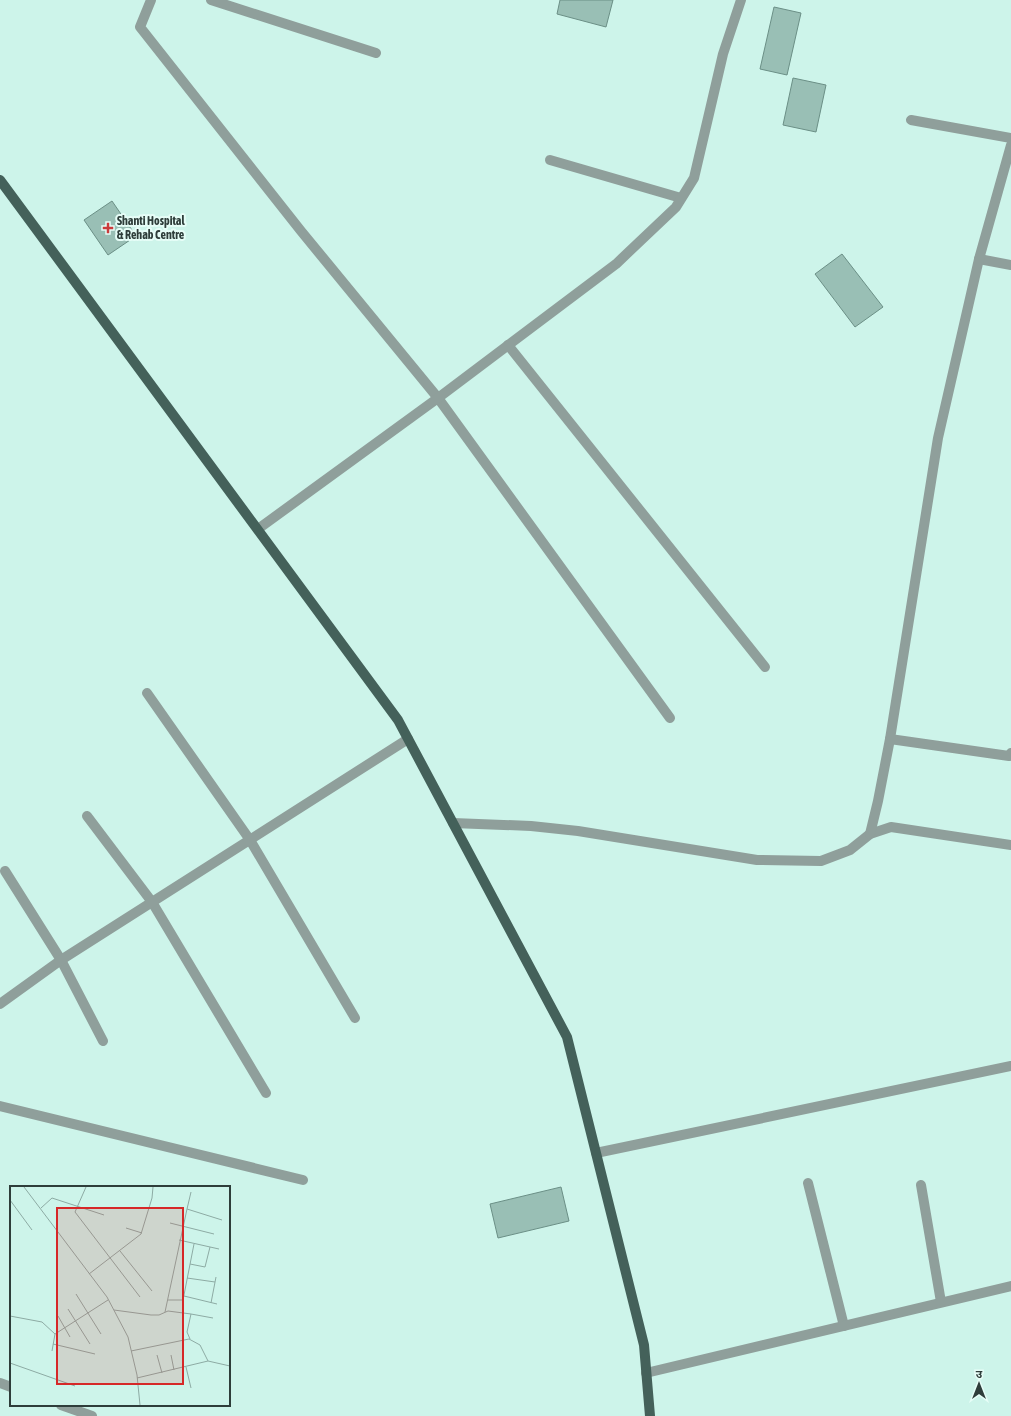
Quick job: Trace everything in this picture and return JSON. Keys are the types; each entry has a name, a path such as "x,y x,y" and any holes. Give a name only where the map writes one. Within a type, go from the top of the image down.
{"main road":[{"path":"0,180 398,720 567,1038 644,1346 650,1416"}],"street":[{"path":"150,0 140,26 301,232 438,398 670,718"},
{"path":"211,0 376,53"},
{"path":"258,529 438,398 616,264 676,207 694,178 723,54 741,0"},
{"path":"911,120 1011,138"},
{"path":"870,834 890,738 938,438 979,259 1011,145"},
{"path":"550,160 681,198"},
{"path":"979,259 1011,265"},
{"path":"508,345 765,667"},
{"path":"147,692 250,840 355,1018"},
{"path":"0,1004 61,960 408,738"},
{"path":"890,738 1009,756 1011,753"},
{"path":"87,816 152,902 266,1093"},
{"path":"453,823 531,826 578,831 757,860 821,861 850,850 870,834 891,827 1011,845"},
{"path":"5,871 61,960 104,1041"},
{"path":"596,1153 1011,1066"},
{"path":"0,1106 303,1180"},
{"path":"808,1183 844,1326"},
{"path":"921,1185 941,1302"},
{"path":"646,1373 1011,1286"},
{"path":"0,1383 10,1387"},
{"path":"64,1406 92,1416"}],"building":[{"path":"560,0 613,0 606,27 557,14"},
{"path":"774,7 801,13 787,75 760,69"},
{"path":"793,78 826,85 816,132 783,125"},
{"path":"112,201 136,236 108,255 84,220"},
{"path":"842,254 883,307 855,327 815,274"},
{"path":"561,1187 569,1221 498,1238 490,1204"}],"place":[{"name":"Shanti Hospital & Rehab Centre","path":"108,228"}]}
